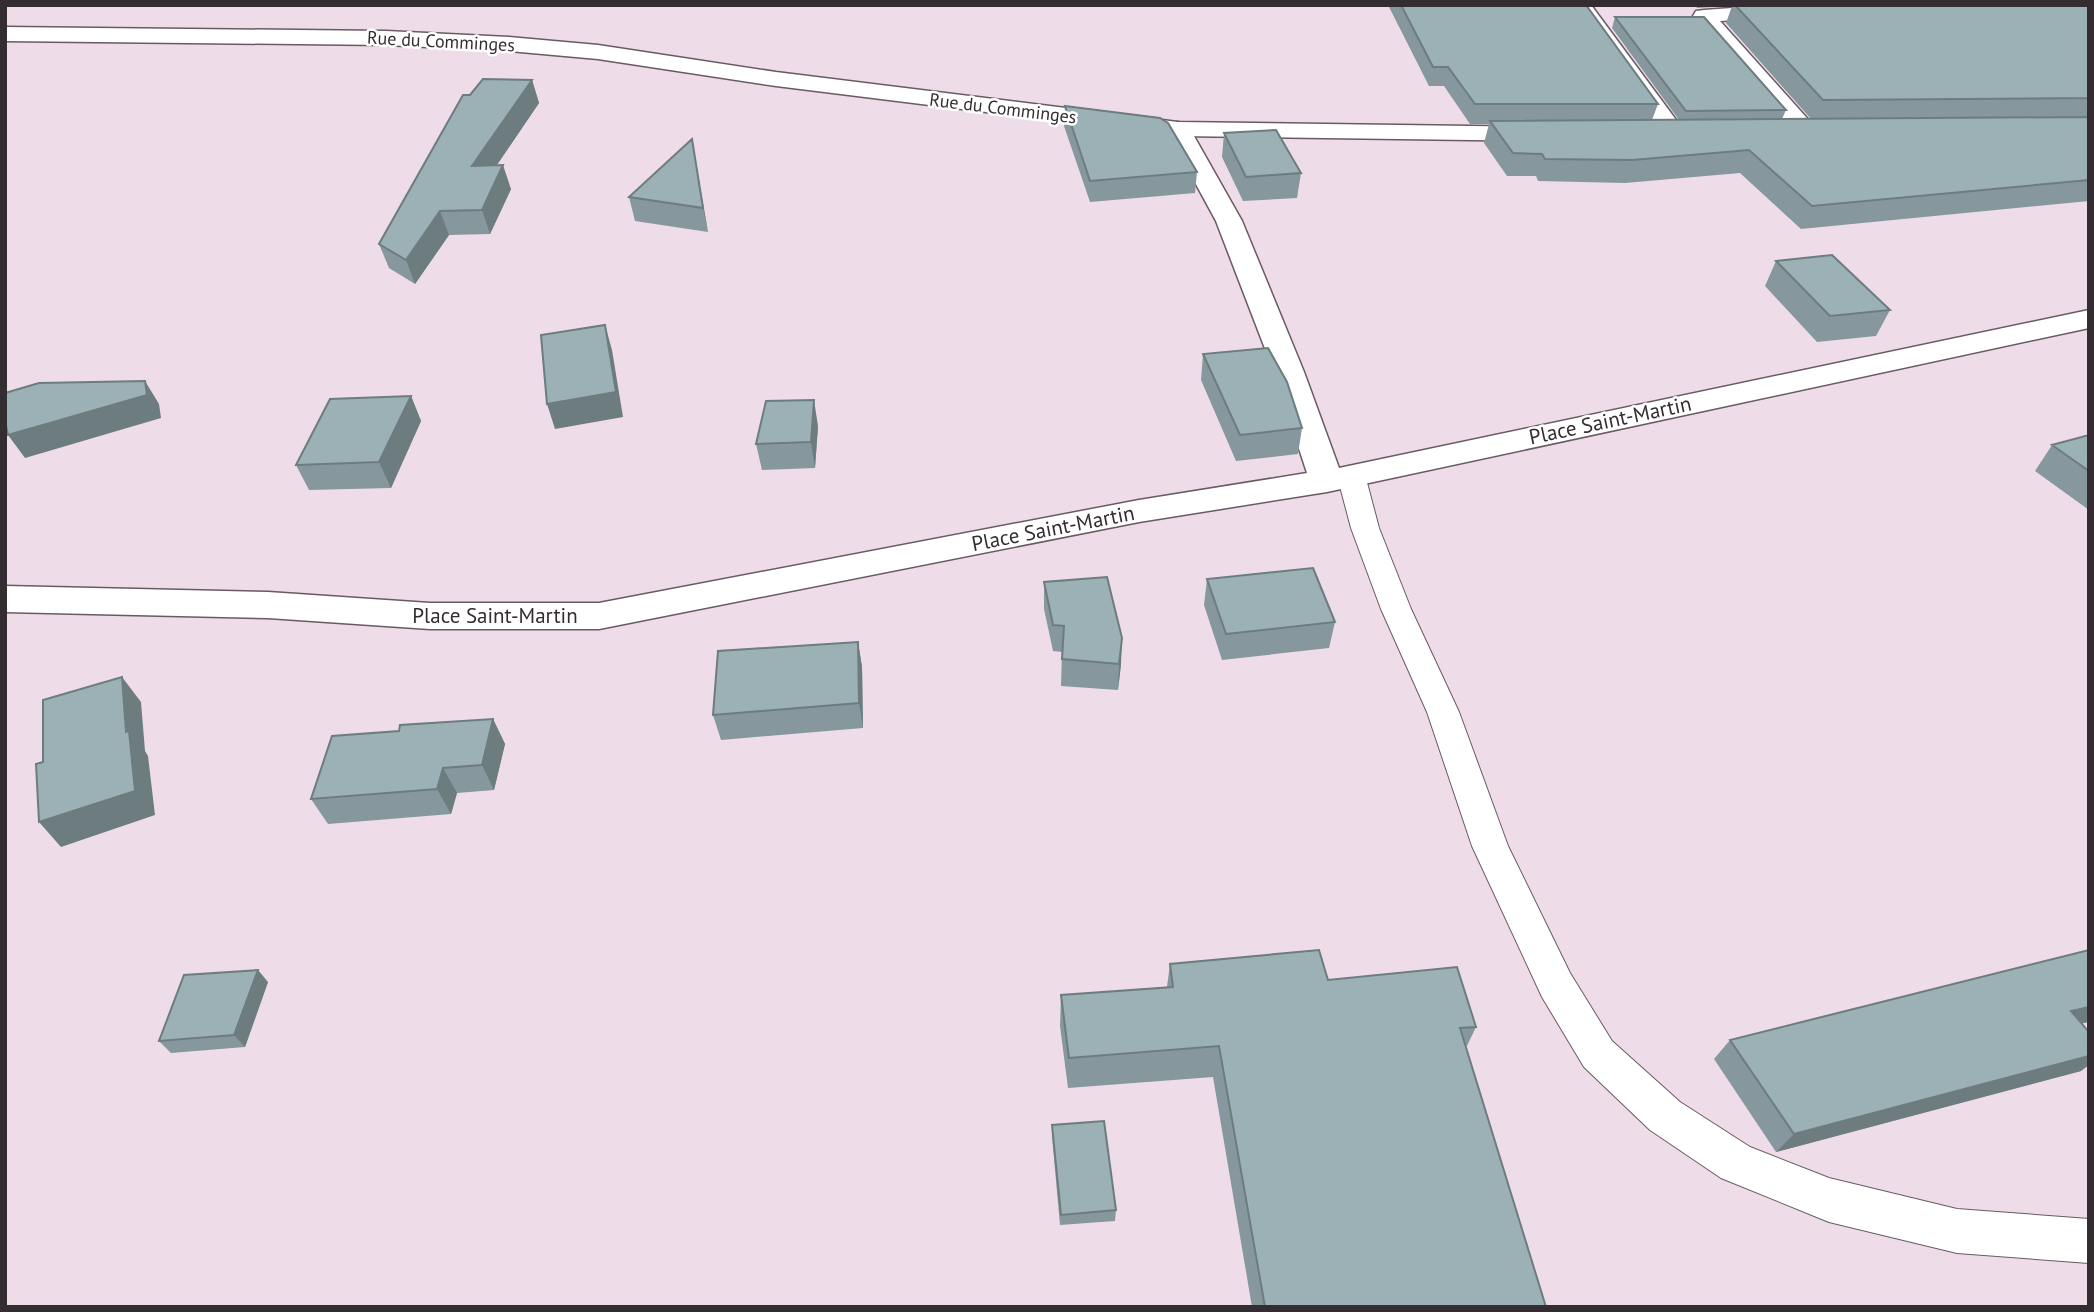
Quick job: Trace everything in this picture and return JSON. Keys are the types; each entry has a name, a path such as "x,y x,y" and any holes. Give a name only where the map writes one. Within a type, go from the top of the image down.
{"street":[{"path":"1580,5 1673,132"},
{"path":"1794,5 1799,10 1704,16 1805,131"},
{"name":"Rue du Comminges","path":"5,34 386,38 509,44 597,52 776,79 1178,129 1555,134"},
{"path":"1178,129 1229,221 1289,372 1339,478"},
{"path":"1772,131 1832,130"},
{"path":"1646,133 1697,132"},
{"name":"Place Saint-Martin","path":"5,599 268,605 430,616 599,616 1139,510 1339,478 2089,319"}],"lane":[{"path":"1339,478 1365,528 1396,609 1443,712 1490,846 1556,985 1598,1054 1665,1116 1736,1163 1829,1200 1957,1231 2089,1241"}],"building":[{"path":"1401,5 1586,5 1658,104 1475,104 1448,67 1433,67"},
{"path":"1735,5 2089,5 2089,98 1823,100"},
{"path":"1615,17 1704,17 1786,110 1686,111"},
{"path":"483,79 532,80 472,166 503,165 482,210 440,211 406,260 379,244 463,95 470,95"},
{"path":"1065,106 1160,118 1168,123 1197,172 1090,181"},
{"path":"2089,117 2089,180 1812,206 1749,150 1632,160 1545,159 1542,154 1513,153 1490,121"},
{"path":"1276,130 1301,173 1246,177 1224,133"},
{"path":"692,139 703,208 629,197"},
{"path":"1832,255 1890,310 1830,316 1776,261"},
{"path":"605,325 616,392 547,404 541,335"},
{"path":"1268,348 1287,382 1302,428 1240,435 1203,354"},
{"path":"145,381 147,395 8,435 5,393 39,383"},
{"path":"411,396 379,462 296,465 330,399"},
{"path":"814,400 811,442 756,444 766,401"},
{"path":"2089,435 2089,471 2052,445"},
{"path":"1313,568 1335,622 1226,634 1207,579"},
{"path":"1107,577 1122,638 1119,664 1062,659 1064,626 1053,625 1044,582"},
{"path":"858,642 859,703 713,715 718,651"},
{"path":"122,677 126,732 129,731 135,791 39,822 36,764 43,762 43,700"},
{"path":"493,719 482,765 443,768 437,789 311,799 332,736 399,731 400,725"},
{"path":"1319,950 1328,980 1457,967 1476,1027 1460,1028 1546,1307 1265,1307 1219,1046 1069,1058 1061,995 1173,987 1170,964"},
{"path":"2089,950 2089,1007 2071,1011 2089,1032 2089,1056 1794,1134 1730,1040"},
{"path":"258,970 234,1035 159,1041 184,975"},
{"path":"1104,1121 1116,1210 1061,1215 1052,1125"}]}
